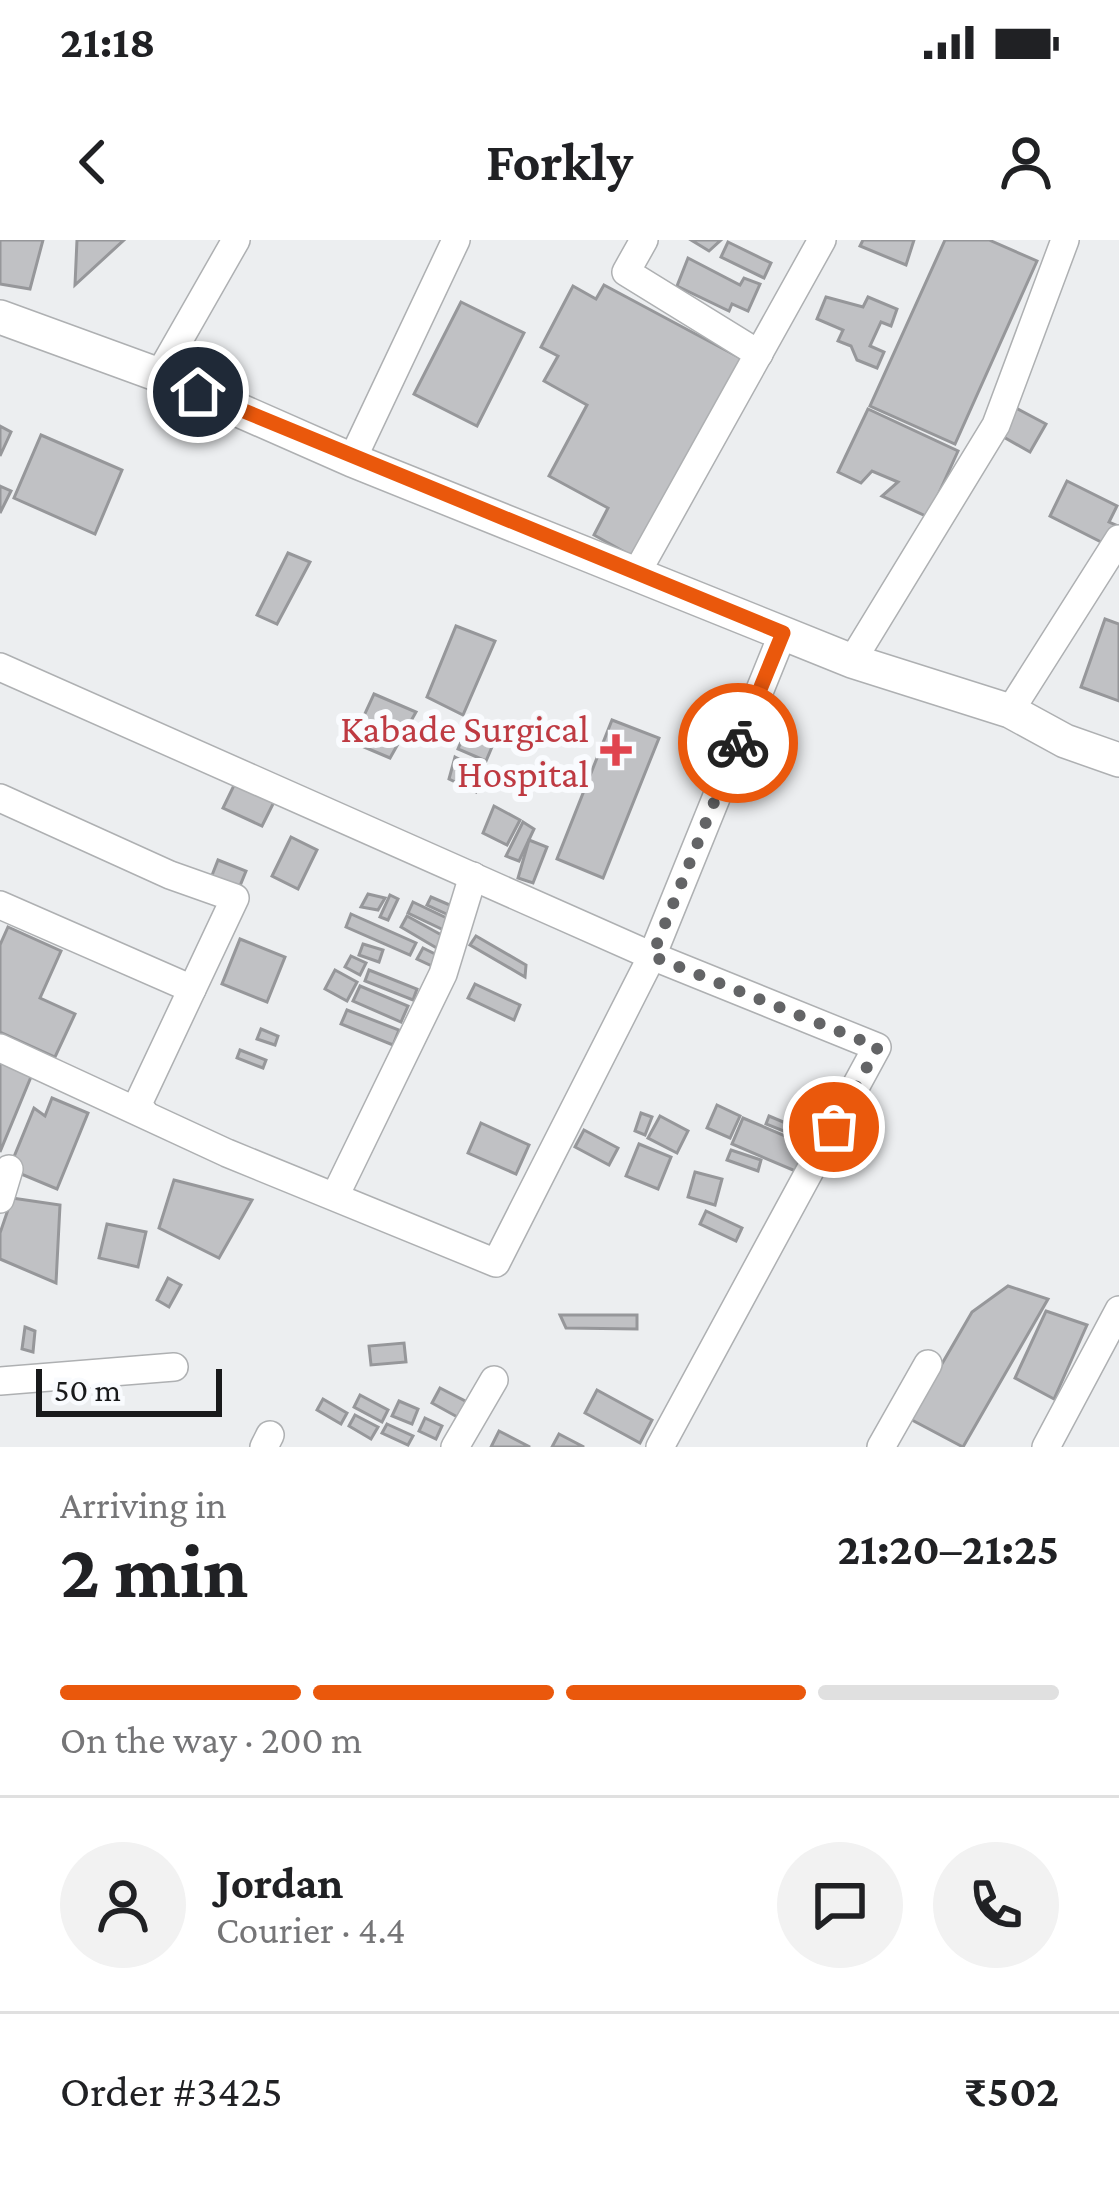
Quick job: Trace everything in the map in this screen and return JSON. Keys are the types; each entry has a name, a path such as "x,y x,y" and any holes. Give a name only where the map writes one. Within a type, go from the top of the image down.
{"main road":[{"path":"0,317 159,375 352,460 852,661 1010,711 1065,741 1119,760"}],"street":[{"path":"159,375 236,240"},
{"path":"352,460 456,240"},
{"path":"644,240 626,272 759,354"},
{"path":"636,574 822,240"},
{"path":"852,661 996,425 1064,240"},
{"path":"1010,711 1119,539"},
{"path":"0,1048 227,1153 496,1263 652,956 783,633"},
{"path":"0,667 652,956 878,1047 660,1447"},
{"path":"0,798 170,875 235,898 137,1106 143,1112"},
{"path":"336,1194 443,974 473,876"},
{"path":"0,904 192,989"},
{"path":"0,1198 9,1169"},
{"path":"1046,1447 1119,1310"},
{"path":"881,1447 928,1364"},
{"path":"0,1381 174,1367"},
{"path":"455,1447 494,1379"}],"building":[{"path":"0,240 43,240 30,289 0,284"},
{"path":"77,240 124,240 75,285"},
{"path":"691,240 721,240 709,251"},
{"path":"863,240 914,240 906,265 860,246"},
{"path":"945,240 989,240 1037,261 955,444 870,406"},
{"path":"728,242 771,263 764,278 721,257"},
{"path":"688,258 740,285 744,278 760,284 748,311 732,304 729,311 677,286"},
{"path":"604,285 746,361 639,560 594,535 608,508 549,476 587,405 544,381 558,356 541,347 573,286 596,299"},
{"path":"826,297 863,307 868,297 897,309 891,326 881,322 870,346 884,352 877,368 857,360 851,346 838,341 843,330 817,319"},
{"path":"461,302 524,333 477,426 414,394"},
{"path":"1016,408 1046,424 1030,452 1000,435"},
{"path":"868,409 958,451 928,517 882,496 898,482 872,471 861,483 838,472"},
{"path":"0,426 11,432 0,456"},
{"path":"41,435 122,470 95,534 14,498"},
{"path":"1067,481 1117,506 1109,522 1118,526 1109,546 1050,516"},
{"path":"0,486 11,491 0,513"},
{"path":"288,553 310,562 277,624 257,615"},
{"path":"1105,619 1119,624 1119,701 1081,687"},
{"path":"456,626 495,641 463,715 427,697"},
{"path":"374,694 416,712 390,758 352,742"},
{"path":"612,720 659,738 603,878 557,859"},
{"path":"469,723 497,735 486,761 458,749"},
{"path":"455,757 484,772 476,792 449,779"},
{"path":"238,777 277,796 262,826 223,808"},
{"path":"494,806 520,820 507,845 483,833"},
{"path":"523,822 534,829 519,861 506,856"},
{"path":"291,837 317,850 298,889 272,876"},
{"path":"529,840 547,847 533,883 518,878"},
{"path":"218,860 246,871 235,898 207,888"},
{"path":"368,894 385,898 378,910 361,907"},
{"path":"390,895 398,899 388,920 380,917"},
{"path":"431,897 457,908 453,917 427,905"},
{"path":"413,902 455,922 450,933 408,913"},
{"path":"351,914 416,943 410,955 346,927"},
{"path":"407,916 447,938 440,950 401,927"},
{"path":"8,927 61,951 40,998 75,1014 55,1057 0,1032 0,945"},
{"path":"476,936 526,965 525,977 470,945"},
{"path":"240,939 285,957 267,1002 222,984"},
{"path":"363,944 383,950 379,962 359,955"},
{"path":"423,948 437,955 432,966 417,959"},
{"path":"351,956 366,963 360,975 345,967"},
{"path":"335,970 357,982 347,1001 325,989"},
{"path":"369,970 417,989 413,1000 365,981"},
{"path":"475,984 520,1005 514,1020 468,998"},
{"path":"360,986 408,1006 401,1022 353,1001"},
{"path":"347,1010 399,1030 393,1045 341,1024"},
{"path":"261,1029 278,1036 275,1045 257,1039"},
{"path":"240,1050 266,1060 263,1068 237,1058"},
{"path":"0,1058 33,1072 0,1152"},
{"path":"52,1098 88,1113 57,1189 9,1169 34,1108 45,1116"},
{"path":"717,1105 740,1116 730,1138 707,1128"},
{"path":"641,1113 652,1117 645,1135 635,1131"},
{"path":"660,1116 688,1131 677,1153 648,1138"},
{"path":"769,1116 819,1137 816,1144 766,1124"},
{"path":"743,1118 811,1147 800,1173 732,1144"},
{"path":"481,1123 529,1145 516,1174 468,1153"},
{"path":"584,1130 618,1148 609,1165 575,1147"},
{"path":"639,1144 671,1157 658,1189 626,1176"},
{"path":"731,1150 761,1160 758,1171 727,1160"},
{"path":"695,1172 722,1179 715,1205 688,1197"},
{"path":"174,1180 252,1200 219,1258 159,1228"},
{"path":"12,1198 60,1205 56,1283 0,1259 0,1233"},
{"path":"706,1211 742,1228 736,1241 700,1224"},
{"path":"107,1224 146,1232 138,1267 99,1258"},
{"path":"168,1278 181,1285 169,1307 157,1300"},
{"path":"1008,1286 1048,1299 963,1447 910,1419 972,1312"},
{"path":"1046,1311 1087,1325 1054,1399 1015,1378"},
{"path":"560,1315 637,1315 637,1329 566,1328"},
{"path":"25,1327 35,1331 33,1352 22,1349"},
{"path":"404,1343 406,1362 371,1365 369,1346"},
{"path":"440,1388 469,1403 461,1419 432,1403"},
{"path":"597,1390 652,1420 640,1443 585,1413"},
{"path":"360,1395 388,1410 382,1422 354,1407"},
{"path":"323,1399 347,1413 341,1424 317,1410"},
{"path":"399,1401 418,1409 412,1424 392,1416"},
{"path":"355,1415 378,1427 371,1439 349,1426"},
{"path":"425,1418 442,1426 436,1439 419,1431"},
{"path":"387,1424 413,1436 408,1445 382,1433"},
{"path":"499,1431 530,1447 491,1447"},
{"path":"559,1434 584,1447 552,1447"}],"way so far":[{"path":"738,743 652,956 878,1047 834,1127"}],"place":[{"name":"Kabade Surgical Hospital","path":"616,750"}],"route":[{"path":"198,392 352,460 783,633 738,743"}]}
